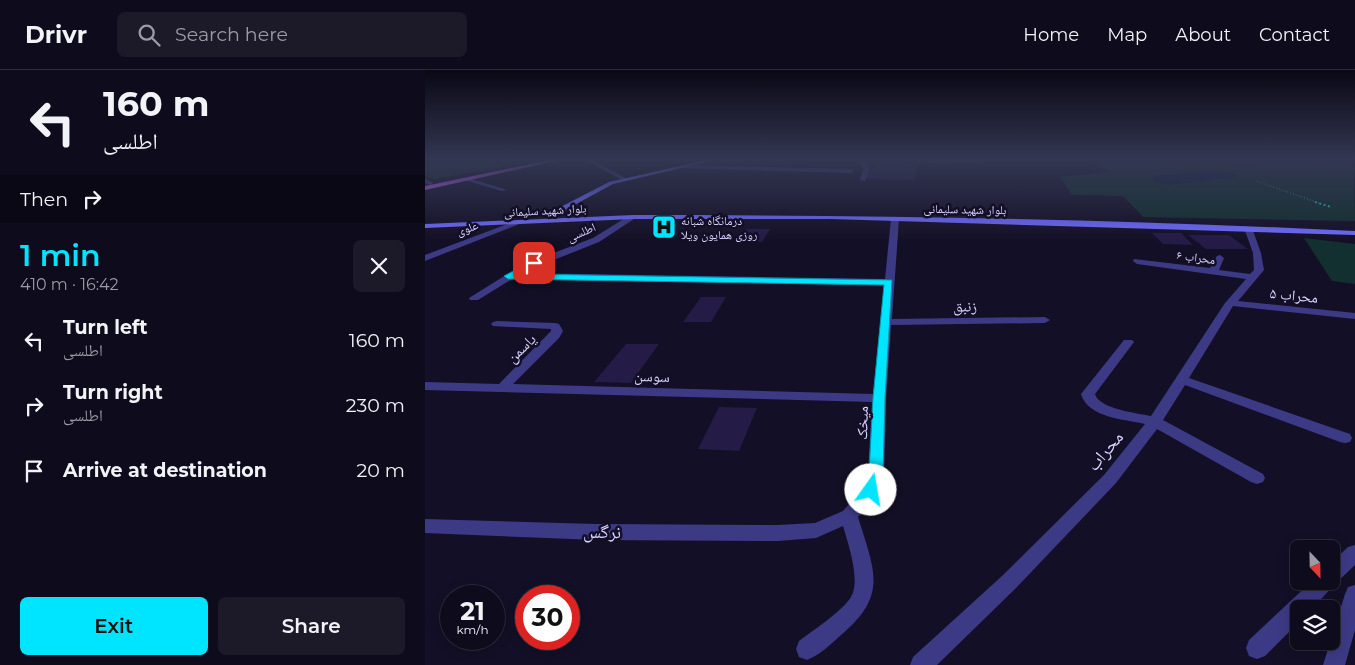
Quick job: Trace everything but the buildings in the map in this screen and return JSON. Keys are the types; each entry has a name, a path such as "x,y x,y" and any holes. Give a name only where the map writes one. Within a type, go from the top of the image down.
{"main road":[{"path":"553,213 604,187"},
{"name":"بلوار شهید سلیمانی","path":"425,218 553,213 783,211 1355,225"},
{"name":"بلوار شهید سلیمانی","path":"425,226 633,217 895,219 1248,228 1355,233"},
{"path":"1329,224 1345,231 1341,232"}],"street":[{"path":"493,187 504,190"},
{"name":"اطلسی","path":"475,298 508,276 534,263 596,240 633,217"},
{"name":"میخک","path":"778,533 816,530 849,516 871,490 876,473 879,398 895,219"},
{"name":"علوی","path":"425,258 518,223"},
{"name":"محراب","path":"921,665 1009,582 1110,479 1155,422 1230,303 1259,270 1260,264 1248,228"},
{"path":"1213,272 1220,258"},
{"name":"محراب ۶","path":"1137,261 1252,277"},
{"path":"1165,276 1176,266"},
{"path":"508,276 889,282"},
{"name":"محراب ۵","path":"1230,303 1355,316"},
{"name":"زنبق","path":"885,322 1045,320"},
{"name":"یاسمن","path":"497,324 547,324 555,326 557,331 555,336 502,388"},
{"path":"1128,342 1088,394 1090,401 1098,408 1155,422 1257,478"},
{"path":"1181,380 1345,438"},
{"path":"425,386 441,386"},
{"name":"سوسن","path":"425,386 879,398"},
{"path":"807,649 861,601 864,588 861,561 849,516"},
{"name":"نرگس","path":"425,526 596,532 778,533"},
{"path":"1340,568 1355,554"},
{"path":"1257,648 1317,590"},
{"path":"1333,665 1351,623 1355,594"}],"path":[{"path":"1273,187 1331,207"}],"green space":[{"path":"1067,187 1354,187 1355,221 1143,217 1123,196 1072,195"},
{"path":"1304,238 1355,244 1355,284 1332,281"}],"place":[{"name":"درمانگاه شبانه روزی همایون ویلا","path":"664,227"}],"route":[{"path":"534,263 508,276 889,282 885,322 885,347 879,398 876,473 871,490"}]}
